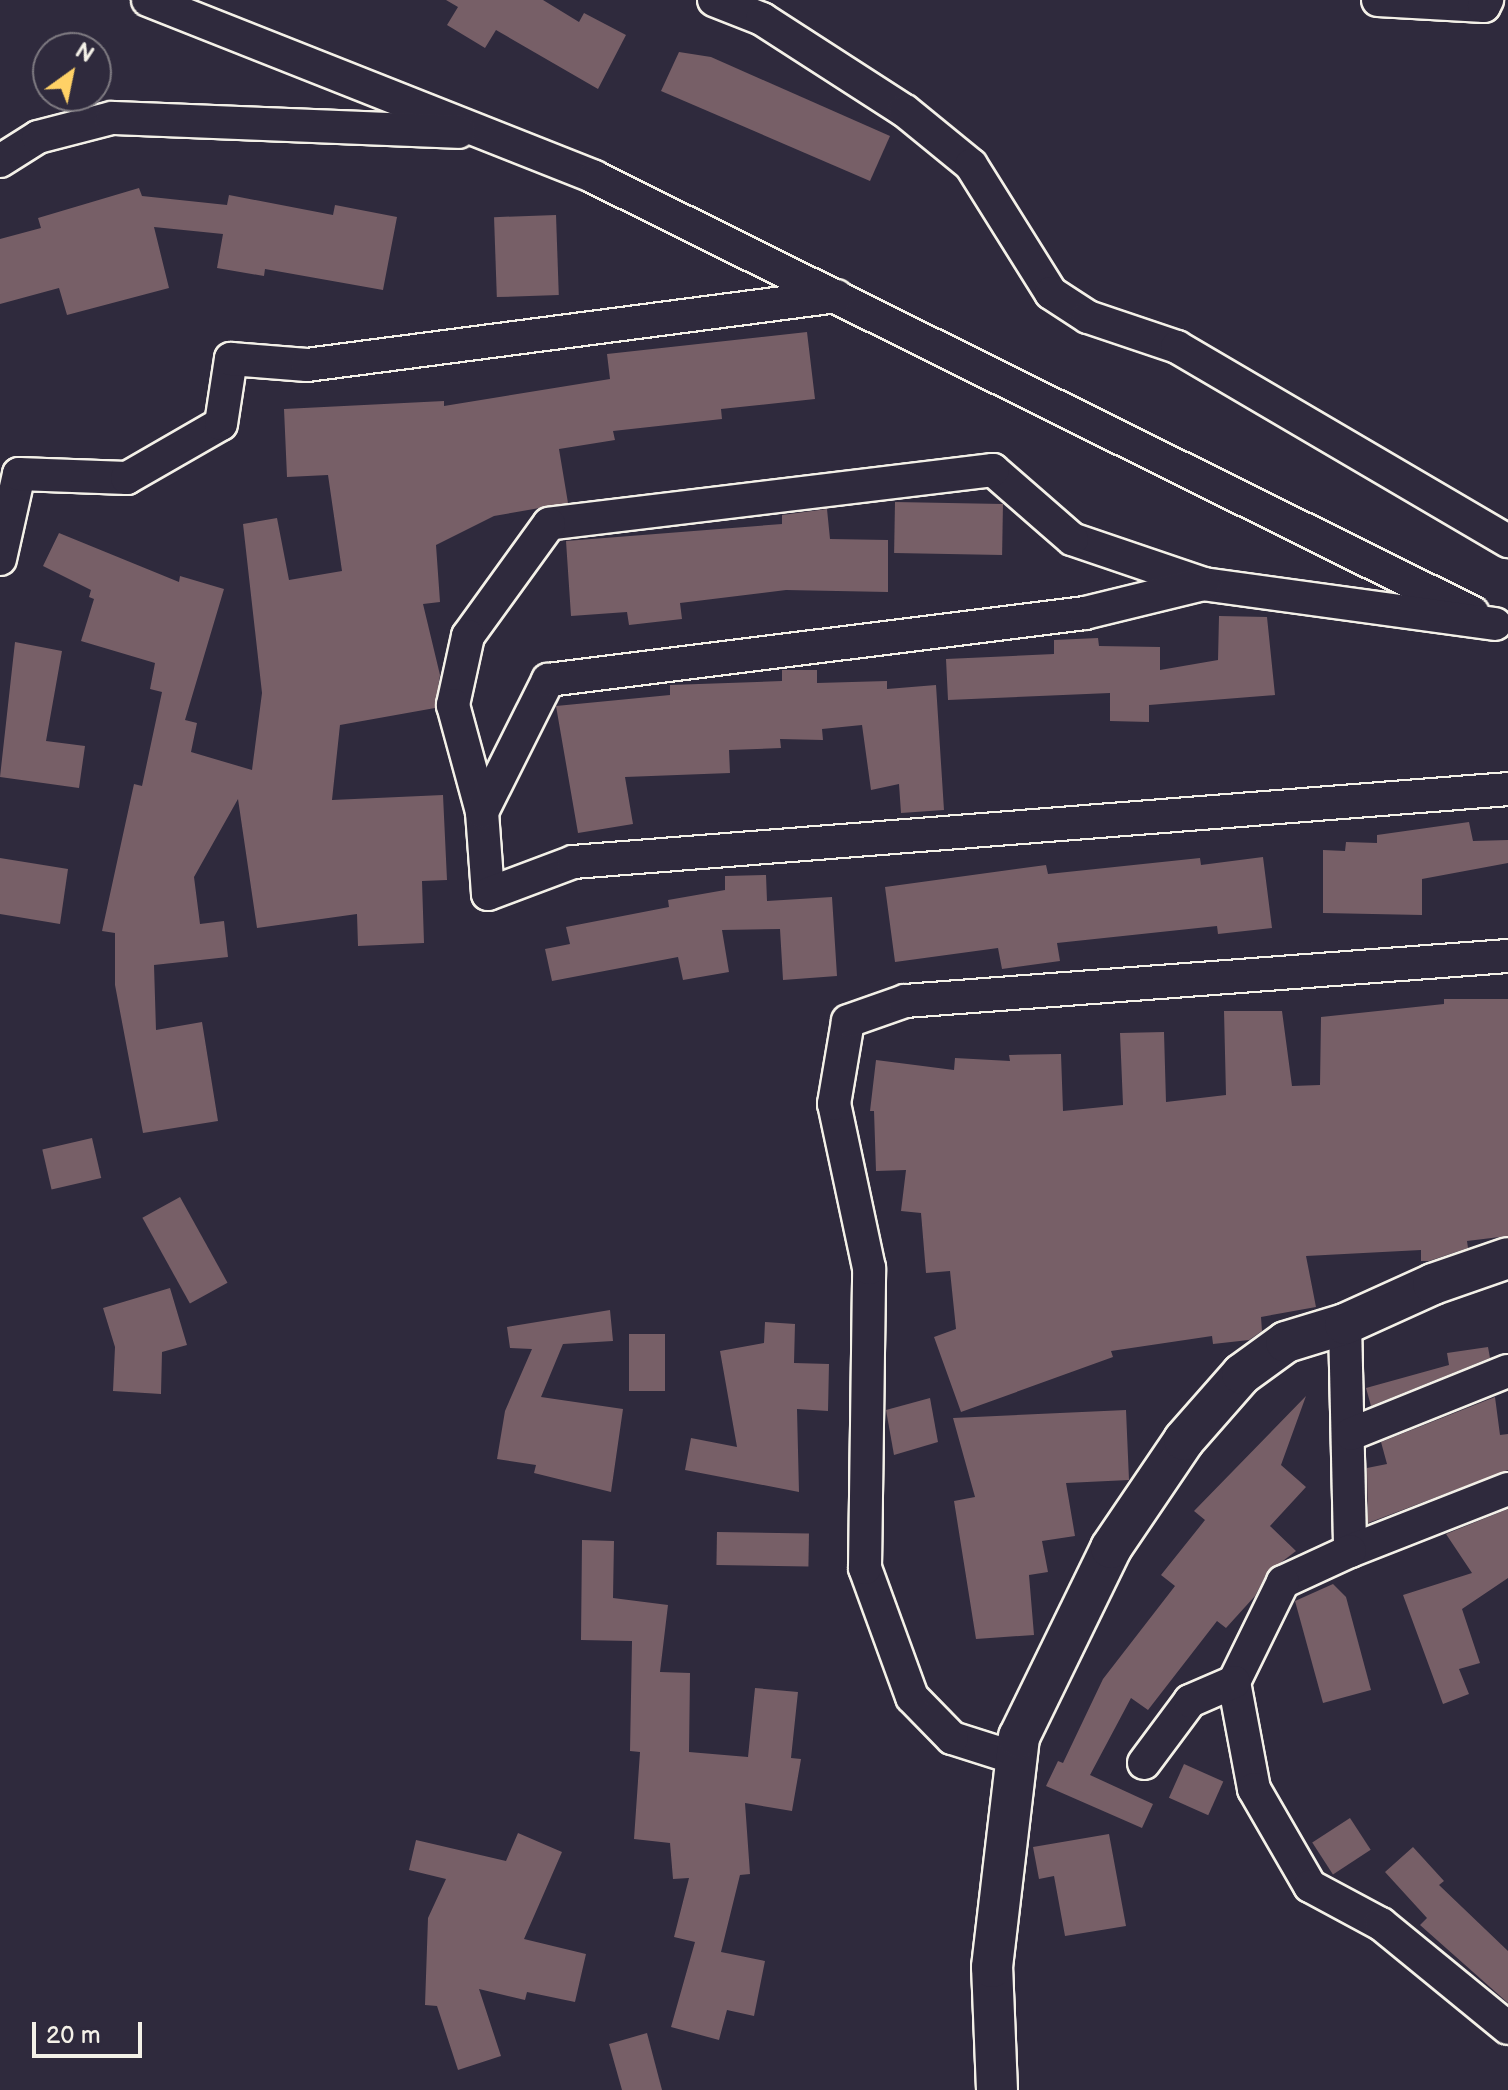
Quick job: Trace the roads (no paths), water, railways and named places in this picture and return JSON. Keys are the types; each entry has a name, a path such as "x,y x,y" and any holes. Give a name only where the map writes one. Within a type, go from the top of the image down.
{"street":[{"path":"148,0 594,177 1502,627"},
{"path":"714,0 762,19 892,102 971,165 1051,293 1088,317 1177,347 1508,541"},
{"path":"1378,0 1484,6 1487,0"},
{"path":"0,161 38,137 112,118 482,133"},
{"path":"0,559 19,474 127,478 221,424 231,359 307,365 837,296"},
{"path":"1502,627 1204,584 1072,539 993,470 549,524 468,636 453,705 482,812 488,894 573,862 1508,789"},
{"path":"482,812 548,680 1085,613 1204,584"},
{"path":"1015,1758 952,1738 912,1697 865,1568 869,1268 834,1104 848,1021 905,1001 1508,956"},
{"path":"997,2090 992,1967 1019,1737 1111,1548 1184,1440 1242,1374 1286,1342 1345,1324 1433,1284 1508,1258"},
{"path":"1345,1324 1351,1434 1350,1551"},
{"path":"1351,1434 1508,1371"},
{"path":"1508,1489 1350,1551 1283,1582 1234,1682 1254,1789 1310,1886 1381,1924 1508,2028"},
{"path":"1144,1763 1190,1701 1234,1682"}]}
